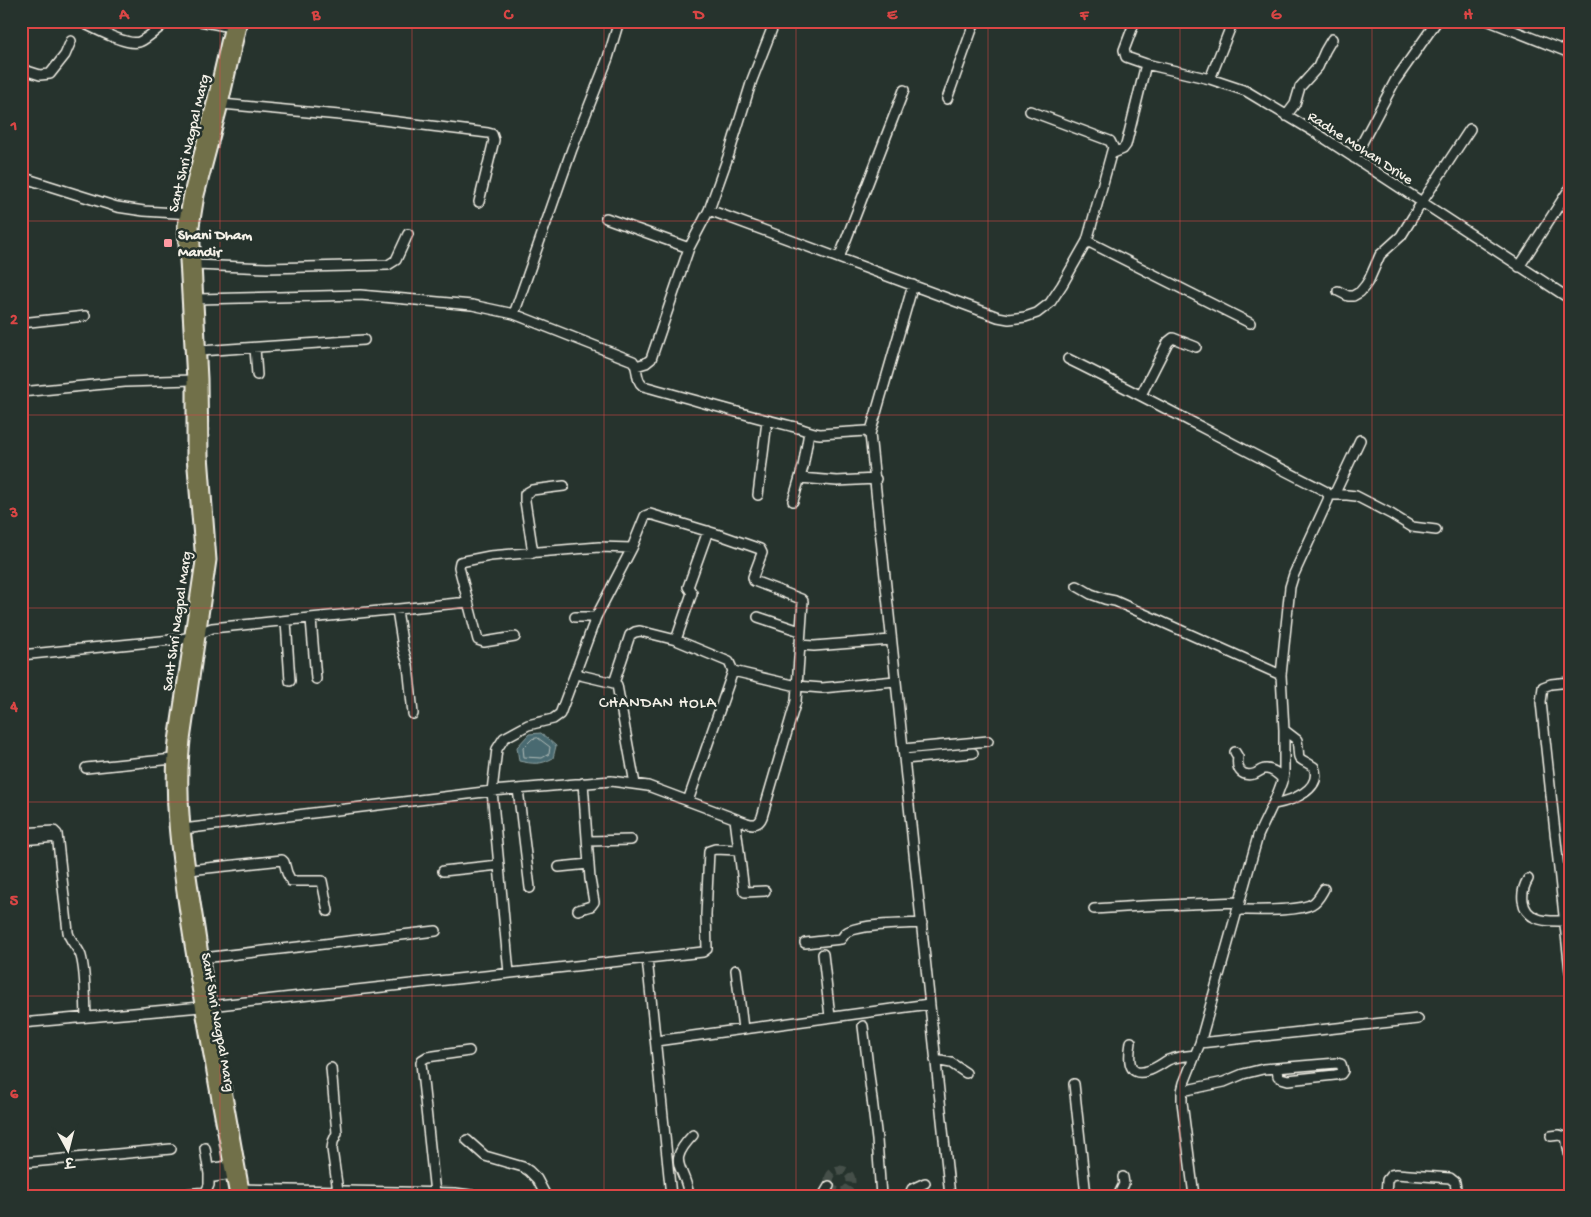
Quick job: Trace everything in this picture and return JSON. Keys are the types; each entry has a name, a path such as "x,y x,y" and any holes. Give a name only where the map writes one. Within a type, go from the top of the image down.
{"main road":[{"name":"Sant Shri Nagpal Marg","path":"235,23 222,104 190,214 197,299 202,455 210,560 196,634 182,690 173,759 172,791 175,830 231,1170 239,1192"},
{"name":"Sant Shri Nagpal Marg","path":"235,23 185,239 193,380 193,456 202,560 196,634 181,764 181,790 183,828 203,958 205,1007 239,1192"}],"street":[{"path":"80,21 123,40 134,42 140,41 167,21"},
{"path":"200,21 235,23"},
{"path":"514,314 572,149 608,58 620,21"},
{"path":"636,366 646,363 651,358 689,248 709,210 752,80 775,21"},
{"path":"947,99 975,21"},
{"name":"Radhe Mohan Drive","path":"1135,21 1124,50 1126,57 1146,64 1210,79 1246,91 1354,158 1569,298"},
{"path":"1210,79 1233,21"},
{"path":"1354,158 1396,81 1437,21"},
{"path":"1489,21 1570,53"},
{"path":"1286,116 1296,104 1300,87 1315,71 1332,39"},
{"path":"21,70 40,75 50,74 64,55 71,40"},
{"path":"1111,154 1123,149 1126,145 1146,64"},
{"path":"839,258 904,90"},
{"path":"222,104 350,116 492,134 494,140 479,202"},
{"path":"709,210 998,317 1009,319 1025,317 1037,313 1050,303 1087,241 1113,147 1110,141 1030,110"},
{"path":"1338,290 1343,294 1353,296 1360,292 1369,280 1380,255 1401,236 1470,129"},
{"path":"21,177 117,207 190,214"},
{"path":"1519,267 1570,188"},
{"path":"606,218 689,248"},
{"path":"195,265 267,268 388,265 396,260 408,234"},
{"path":"1087,241 1250,324"},
{"path":"913,285 870,434 950,1196"},
{"path":"197,299 360,295 472,305 514,314 633,361 636,366 638,382 643,386 768,421 793,426 809,432 820,434 866,431 870,434"},
{"path":"21,323 85,316"},
{"path":"1141,395 1170,340 1173,338 1196,346"},
{"path":"200,351 364,340"},
{"path":"255,348 257,375"},
{"path":"1068,359 1141,395 1331,495 1356,496 1412,527 1436,530"},
{"path":"21,392 125,382 193,380"},
{"path":"758,496 768,421"},
{"path":"793,501 800,478 809,432"},
{"path":"1194,1196 1182,1091 1200,1044 1258,836 1274,804 1283,779 1284,730 1281,675 1287,608 1292,580 1328,500 1360,440"},
{"path":"800,478 823,480 876,479"},
{"path":"533,553 525,494 532,490 564,486"},
{"path":"183,828 492,791 611,782 648,786 750,824 758,823 761,821 795,705 802,600 753,580 753,574 762,553 760,549 708,531 647,514 632,548 596,617 560,714 553,719 528,725 501,740 497,749 492,791 509,973"},
{"path":"676,640 692,593 688,586 708,531"},
{"path":"515,636 484,642 478,640 459,567 460,562 490,556 600,547 632,548"},
{"path":"1077,586 1091,594 1105,600 1115,601 1281,675"},
{"path":"21,654 181,639 221,627 468,602"},
{"path":"397,610 403,648 408,665 412,714"},
{"path":"575,617 596,617"},
{"path":"758,617 800,631"},
{"path":"311,619 316,679"},
{"path":"286,621 290,680"},
{"path":"614,683 630,635 640,631 676,640 729,662 733,671 688,801"},
{"path":"799,645 814,646 891,640"},
{"path":"576,671 580,675 614,683 619,688 636,784"},
{"path":"733,671 796,686 822,688 895,681"},
{"path":"1570,682 1543,687 1541,696 1570,971"},
{"path":"1274,804 1288,801 1309,789 1313,784 1316,774 1314,767 1299,759 1296,740 1284,730"},
{"path":"902,749 988,741"},
{"path":"1235,752 1238,757 1238,769 1244,774 1268,769 1283,779"},
{"path":"904,759 973,753"},
{"path":"86,768 173,759"},
{"path":"578,910 591,906 594,902 583,783"},
{"path":"518,789 530,888"},
{"path":"736,819 744,891 765,891"},
{"path":"21,833 54,831 56,833 69,937 76,945 81,956 86,1017"},
{"path":"21,840 57,837"},
{"path":"588,842 631,840"},
{"path":"21,1023 205,1007 703,952 706,950 709,852 715,849 739,850"},
{"path":"189,870 282,860 291,880 322,881 328,911"},
{"path":"560,867 589,864"},
{"path":"444,871 499,865"},
{"path":"1528,879 1522,889 1522,896 1530,913 1534,917 1541,919 1565,921"},
{"path":"1094,909 1141,906 1300,908 1310,905 1320,897 1324,889"},
{"path":"21,918 24,934 21,940"},
{"path":"805,943 841,939 847,932 859,929 922,923"},
{"path":"203,958 436,931"},
{"path":"823,954 830,1018"},
{"path":"646,958 671,1196"},
{"path":"736,970 743,1029"},
{"path":"656,1041 930,1004"},
{"path":"1200,1044 1418,1019"},
{"path":"863,1026 878,1140 881,1196"},
{"path":"1131,1042 1129,1060 1133,1070 1137,1072 1147,1071 1174,1058 1195,1055"},
{"path":"435,1193 421,1062 427,1057 469,1051"},
{"path":"935,1060 951,1063 966,1073"},
{"path":"1182,1091 1224,1082 1255,1071 1337,1063 1341,1064 1342,1071 1341,1074 1288,1080 1278,1076 1277,1069"},
{"path":"331,1068 337,1133 333,1142 333,1155 338,1191"},
{"path":"1074,1084 1086,1196"},
{"path":"689,1196 678,1156 680,1150 693,1135"},
{"path":"1551,1136 1559,1135 1566,1137 1570,1158"},
{"path":"467,1140 485,1156 523,1167 529,1171 537,1180 546,1196"},
{"path":"166,1196 206,1192 210,1174 205,1148"},
{"path":"21,1164 171,1149"},
{"path":"210,1174 214,1177 231,1170"},
{"path":"1386,1196 1387,1180 1391,1175 1396,1174 1450,1178 1455,1182 1457,1196"},
{"path":"1118,1196 1124,1184 1123,1177"},
{"path":"909,1196 912,1189 925,1183"},
{"path":"823,1196 829,1186"},
{"path":"239,1192 338,1191 478,1196"}],"water":[{"path":"541,733 556,746 553,758 537,763 519,761 517,747 529,734"}],"tunnel":[{"path":"840,1170 848,1173 851,1181 848,1189 840,1192 832,1189 829,1181 832,1173 840,1170"}],"place":[{"name":"Shani Dham Mandir","path":"168,243"}],"district":[{"name":"CHANDAN HOLA","path":"658,701"}]}
